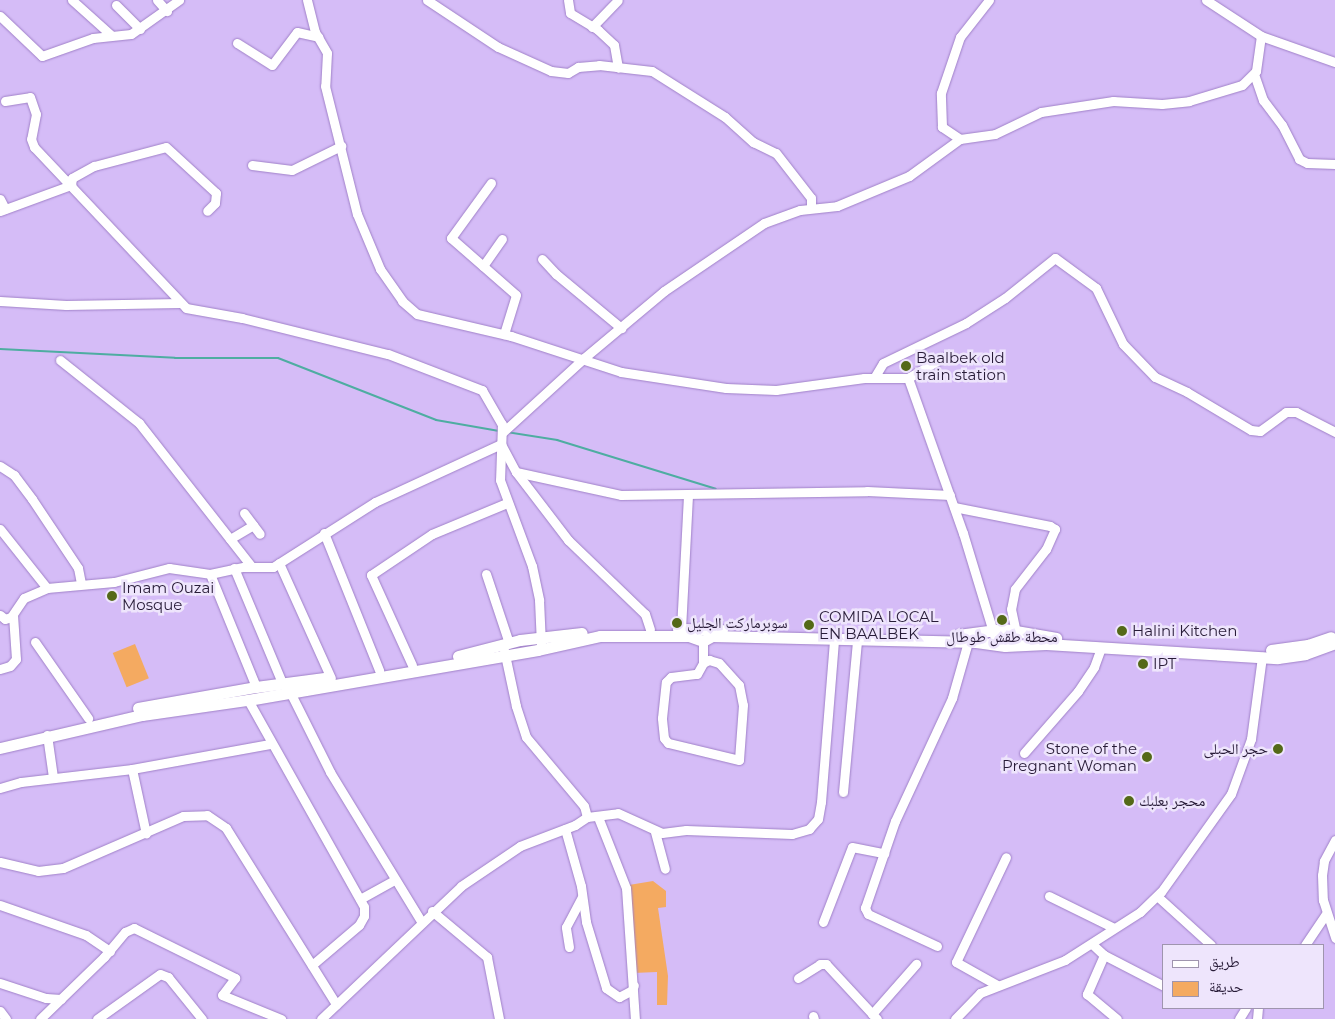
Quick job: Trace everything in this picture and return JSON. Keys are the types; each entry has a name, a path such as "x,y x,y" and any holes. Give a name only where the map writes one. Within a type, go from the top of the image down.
{"main road":[{"path":"286,688 331,678 412,665 542,637 650,629 930,635 1016,631 1063,639 1266,651 1308,646 1335,635"},
{"path":"0,740 88,718 231,691 286,688 505,656 607,636 689,636 703,641 712,636 968,642 1015,646 1046,644 1262,657 1305,654 1335,643"},
{"path":"0,748 46,735 142,715 248,700 259,690"},
{"path":"231,691 233,703"}],"street":[{"path":"72,0 111,35"},
{"path":"156,0 167,11"},
{"path":"0,16 42,56 69,45 111,35 123,36 140,29 180,0"},
{"path":"307,0 318,37 327,53 324,79 350,190 366,239 380,269 402,301 425,316 504,334 584,358 621,372 726,388 789,389 874,378 908,378 944,357"},
{"path":"427,0 498,47 551,71 568,73 589,65 652,71 725,117 753,142 776,152 811,198 811,208"},
{"path":"568,0 570,13 592,27 614,45 618,68"},
{"path":"592,27 618,0"},
{"path":"960,139 942,127 942,93 960,36 989,0"},
{"path":"1206,0 1261,36 1335,62"},
{"path":"116,5 140,29"},
{"path":"237,43 272,65 297,32 318,37"},
{"path":"1261,36 1254,74 1263,100 1282,125 1299,159 1307,163 1335,164"},
{"path":"503,432 584,358 664,291 764,223 811,208 837,206 908,176 960,139 995,134 1041,112 1113,101 1162,104 1189,101 1242,85 1254,74"},
{"path":"5,101 30,98 36,114 32,144 180,303 192,310 242,318 388,354 461,380 485,394 502,424 499,473 507,503 532,566 542,637 538,650"},
{"path":"252,165 292,170 341,146"},
{"path":"71,185 72,178 94,166 166,147 216,193 215,203 206,211"},
{"path":"491,183 451,238 516,295 504,334"},
{"path":"0,199 2,210 71,185"},
{"path":"483,266 502,239"},
{"path":"542,258 556,274 621,328"},
{"path":"874,378 883,363 901,357 966,323 1005,298 1055,258 1096,288 1123,344 1154,378 1187,392 1251,430 1260,431 1286,412 1296,412 1335,432"},
{"path":"0,301 66,305 180,303"},
{"path":"60,360 129,412 252,567"},
{"path":"908,378 954,507 998,644"},
{"path":"501,444 516,472 579,554 646,614 650,629"},
{"path":"0,615 5,619 13,615 24,598 47,588 114,582 170,568 210,574 234,568 270,568 375,502 501,444"},
{"path":"0,466 14,476 32,499 78,568 81,584"},
{"path":"516,472 605,494 688,495 867,491 950,496"},
{"path":"681,629 688,495"},
{"path":"412,665 371,575 432,534 507,503"},
{"path":"954,507 1050,526 1055,530 1046,549 1015,589 1011,609 1016,631 1015,646"},
{"path":"244,512 260,534"},
{"path":"230,539 254,526"},
{"path":"0,529 47,588"},
{"path":"324,533 379,670"},
{"path":"279,563 331,678"},
{"path":"234,568 286,688 330,772 394,880 421,921"},
{"path":"210,574 259,690"},
{"path":"486,574 508,643 505,656 526,737 584,806 587,817"},
{"path":"0,669 10,666 16,659 13,615"},
{"path":"326,1017 336,1004 421,921 460,886 516,848 565,829 587,817 622,814 655,832 792,834 813,826 818,819 821,802 834,640"},
{"path":"843,792 857,640"},
{"path":"703,641 703,663 697,674 671,677 666,682 662,718 664,738 668,743 739,760 743,705 739,685 719,663 709,660 703,663"},
{"path":"35,642 88,718"},
{"path":"937,946 865,910 884,853 910,788 947,713 968,642"},
{"path":"1024,753 1085,683 1101,648"},
{"path":"955,1019 980,993 997,985 1044,970 1092,944 1140,912 1157,896 1231,794 1251,739 1262,657"},
{"path":"248,700 270,744 360,898 364,912 362,922 312,965"},
{"path":"46,735 54,777"},
{"path":"0,788 54,777 132,769 270,744"},
{"path":"132,769 146,834"},
{"path":"0,862 24,869 51,870 88,860 189,814 215,819 226,828 255,871 336,1004"},
{"path":"598,817 626,888 636,1019"},
{"path":"565,829 582,896 586,922 607,990 619,997 632,990 634,983"},
{"path":"655,832 665,869"},
{"path":"1335,840 1324,861 1322,875 1326,914 1335,938"},
{"path":"823,922 852,847 884,853"},
{"path":"997,985 956,962 1006,856"},
{"path":"360,898 394,880"},
{"path":"569,947 566,927 582,896"},
{"path":"1049,896 1114,928"},
{"path":"1157,896 1210,944"},
{"path":"0,905 86,935 110,950"},
{"path":"432,911 486,957 499,1019"},
{"path":"1307,944 1326,914"},
{"path":"40,1019 61,1000 128,930 138,929 235,978 222,994 281,1019"},
{"path":"1092,944 1104,954 1162,985"},
{"path":"1104,954 1087,994 1117,1019"},
{"path":"798,978 817,966 826,964 875,1017 916,964"},
{"path":"97,1019 160,974 168,977 202,1019"},
{"path":"0,983 46,998 61,1000"},
{"path":"0,1011 6,1019"}],"green space":[{"path":"135,644 149,678 127,687 113,653"},
{"path":"653,881 666,891 666,907 658,908 668,976 667,1005 657,1005 657,972 633,973 629,885"}],"waterway":[{"path":"0,349 175,358 278,358 436,420 499,431"},
{"path":"506,432 557,440 716,489"}],"place":[{"name":"Baalbek old train station","path":"906,366"},
{"name":"Imam Ouzai Mosque","path":"112,596"},
{"name":"محطة طقش طوطال","path":"1002,620"},
{"name":"سوبرماركت الجليل","path":"677,623"},
{"name":"COMIDA LOCAL EN BAALBEK","path":"809,625"},
{"name":"Halini Kitchen","path":"1122,631"},
{"name":"IPT","path":"1143,664"},
{"name":"حجر الحبلى","path":"1278,749"},
{"name":"Stone of the Pregnant Woman","path":"1147,757"},
{"name":"محجر بعلبك","path":"1129,801"}]}
